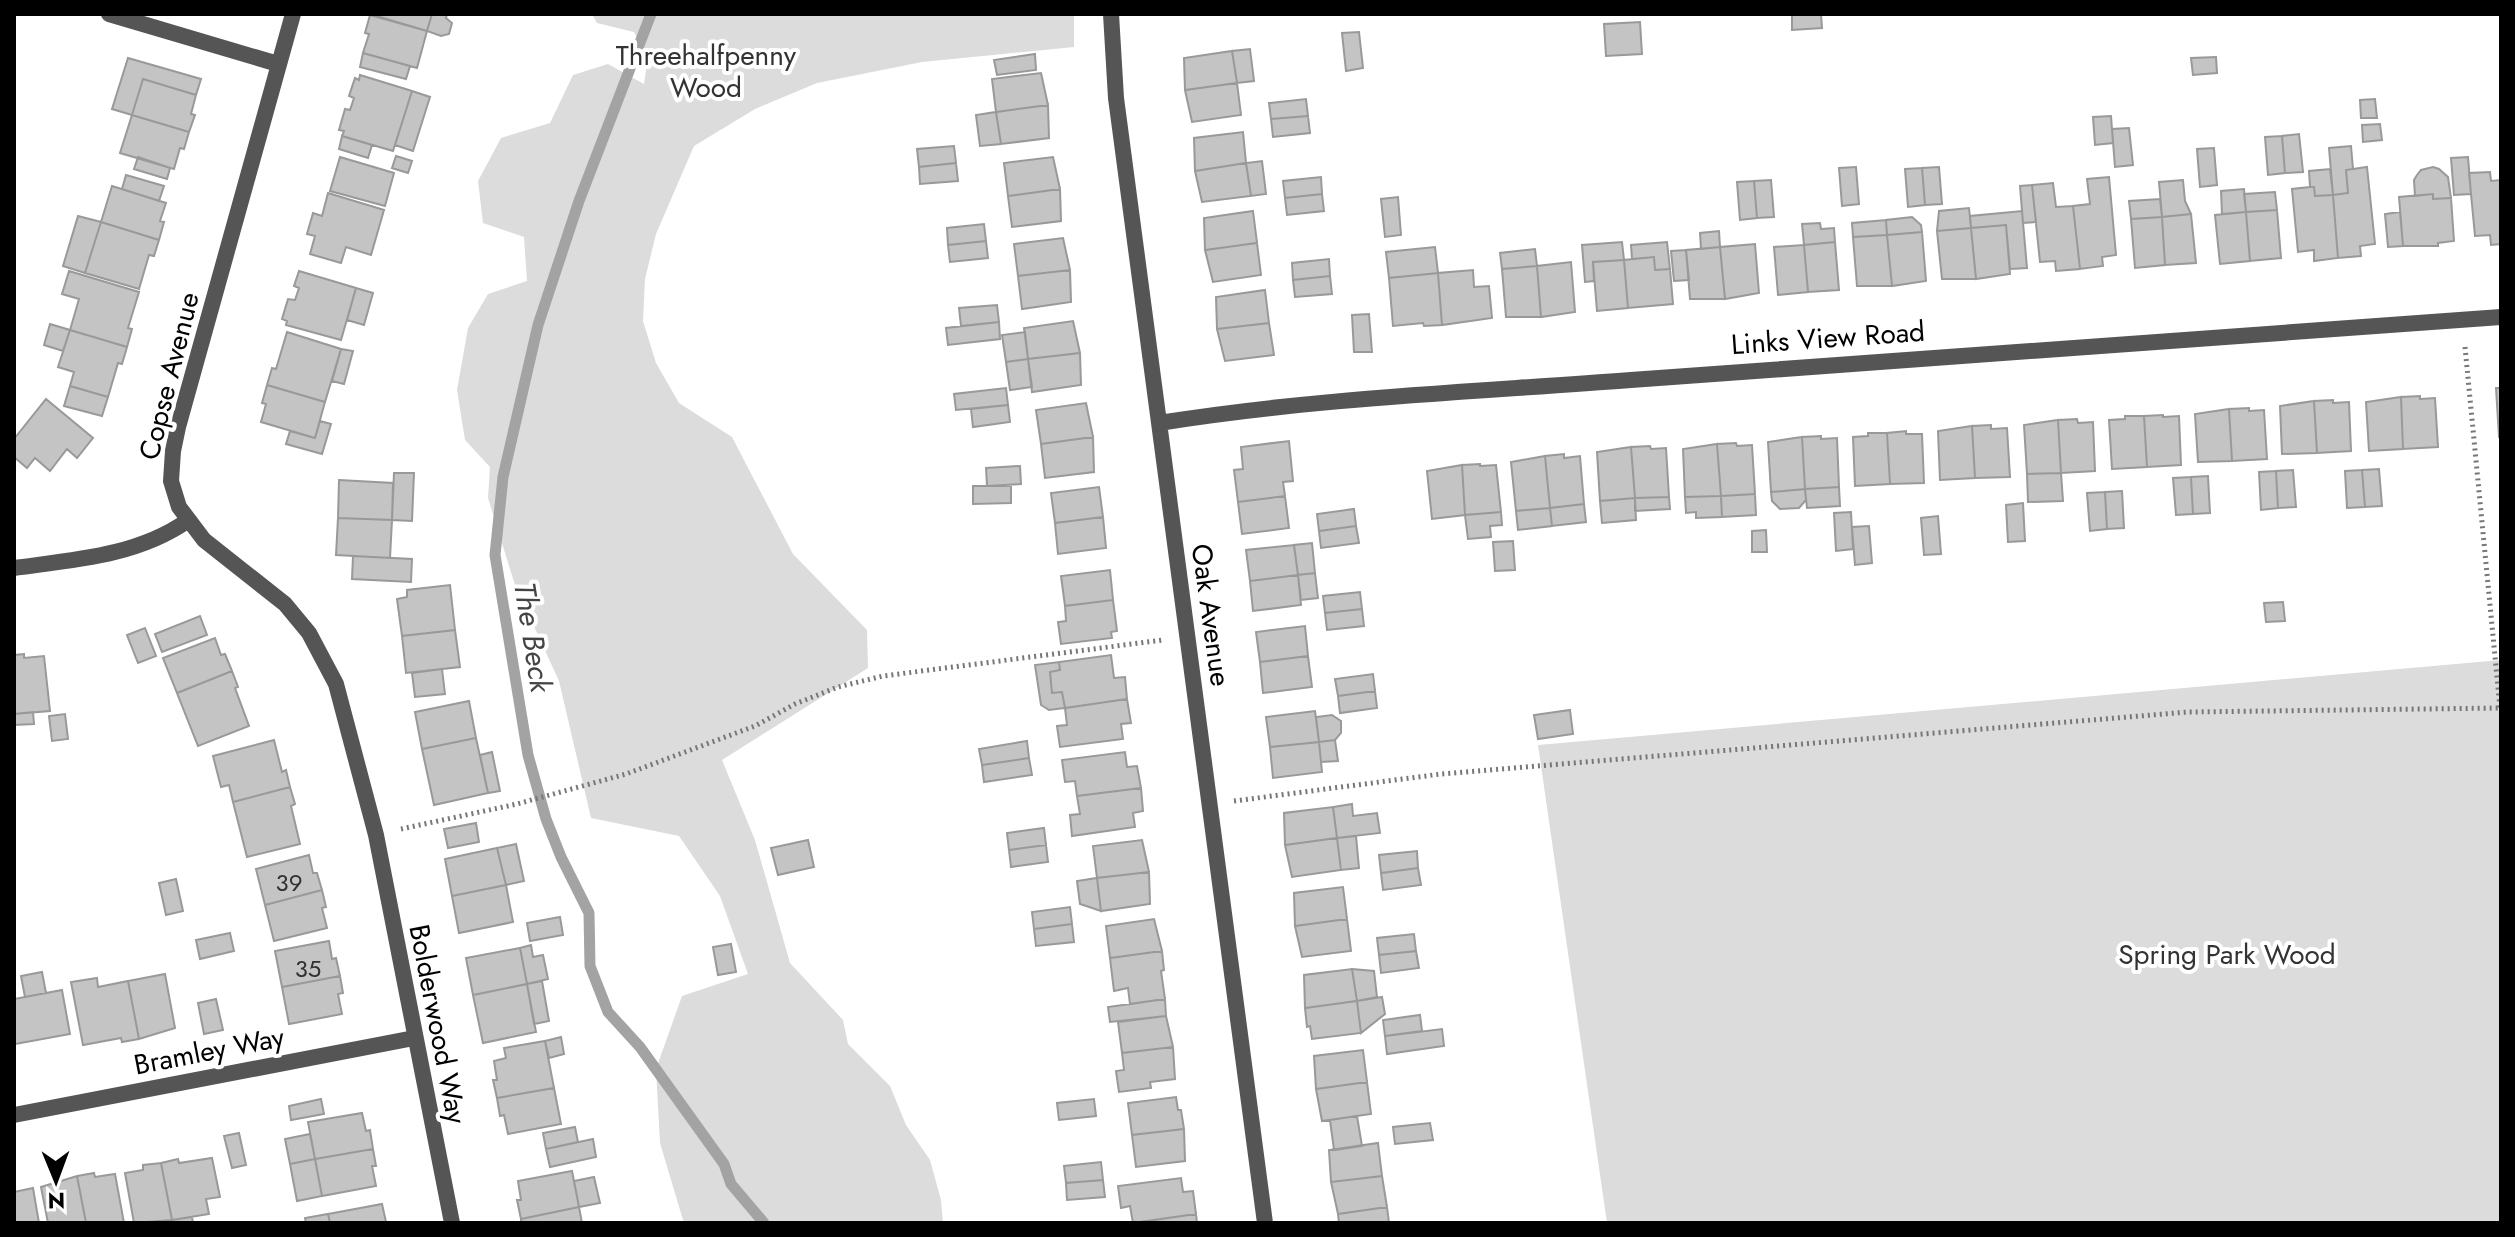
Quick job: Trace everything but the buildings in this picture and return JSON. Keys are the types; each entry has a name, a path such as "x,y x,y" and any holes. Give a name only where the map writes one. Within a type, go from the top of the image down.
{"street":[{"path":"109,14 278,64"},
{"name":"Copse Avenue","path":"293,14 173,451 171,481 173,493 187,521 217,552 285,604 309,633 336,684 376,835"},
{"name":"Oak Avenue","path":"1111,14 1116,98 1265,1223"},
{"name":"Links View Road","path":"1159,423 1318,404 1481,391 2501,317"},
{"path":"14,568 139,546 170,533 187,521"},
{"name":"Bolderwood Way","path":"376,835 452,1223"},
{"name":"Bramley Way","path":"14,1115 414,1038"}],"path":[{"path":"1210,804 1441,774 2188,712 2500,708 2462,320"},
{"path":"376,835 517,804 626,774 755,726 795,704 853,683 897,674 1188,637"}],"green space":[{"name":"Threehalfpenny Wood","path":"592,14 1074,14 1074,47 922,62 817,83 755,109 694,146 656,234 645,279 643,321 656,363 679,403 732,437 793,554 867,630 868,668 722,760 755,840 790,963 843,1020 848,1044 890,1086 906,1125 930,1160 941,1200 943,1223 686,1223 660,1143 656,1069 682,996 748,974 720,896 679,836 591,818 559,681 515,585 488,498 490,467 465,440 457,390 468,328 488,294 527,281 524,237 483,223 478,181 501,138 550,123 573,75 608,64 644,84 648,57 634,32 597,23"},
{"name":"Spring Park Wood","path":"2501,660 2501,1223 1607,1223 1538,745"}],"waterway":[{"name":"The Beck","path":"651,14 579,201 538,325 503,477 495,555 528,755 546,819 589,913 590,966 608,1012 640,1047 724,1164 731,1184 764,1223"}]}
